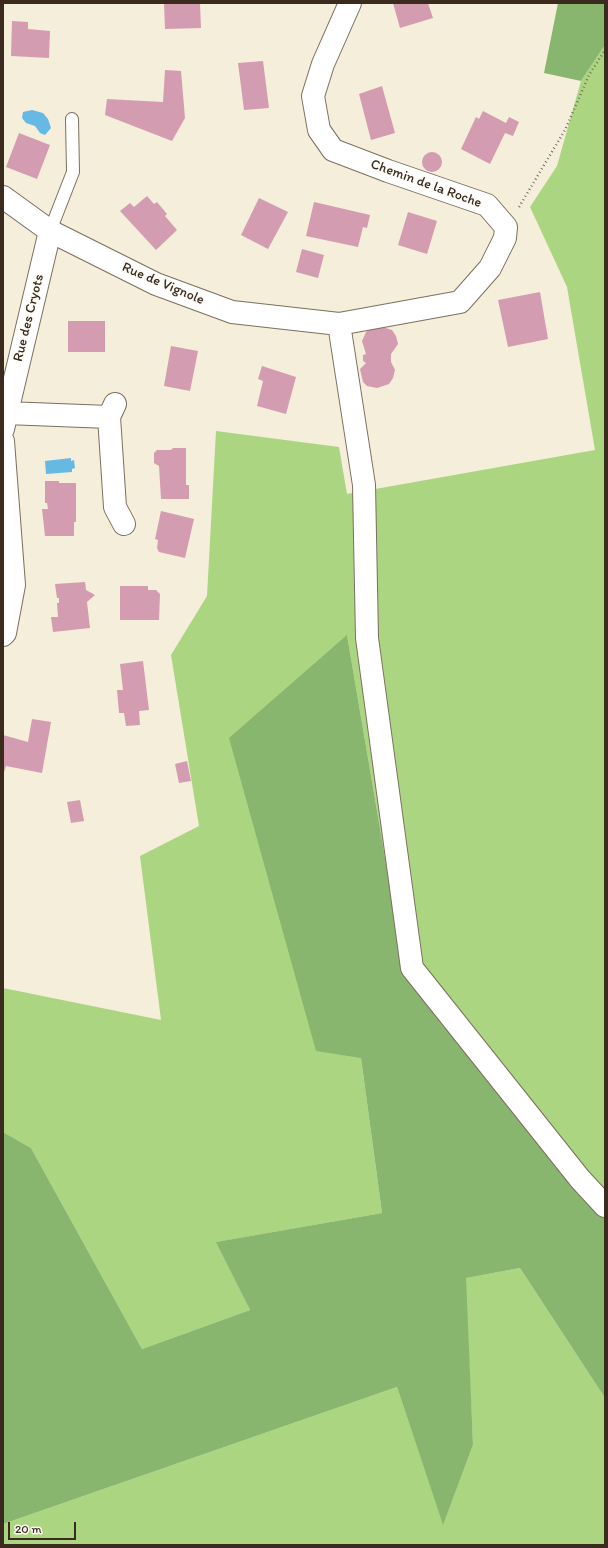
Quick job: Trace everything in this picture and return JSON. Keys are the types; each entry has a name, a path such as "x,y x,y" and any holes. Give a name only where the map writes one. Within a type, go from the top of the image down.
{"street":[{"name":"Chemin de la Roche","path":"350,3 323,64 313,96 319,130 333,150 487,205 506,227"},
{"name":"Rue de Vignole","path":"3,196 50,231 156,284 232,312 339,324"},
{"path":"506,227 505,238 490,268 460,302 339,324 364,485 367,638 412,968 580,1179 605,1206"},
{"name":"Rue des Cryots","path":"4,421 50,231"},
{"path":"4,421 112,410 115,507 124,524"},
{"path":"3,441 14,585 5,632 3,635"}],"lane":[{"path":"50,231 73,172 72,120"}],"path":[{"path":"506,227 565,130 589,75 605,50"}],"green space":[{"path":"558,3 605,3 605,45 581,81 544,73"},
{"path":"605,45 605,1211 405,975 347,635 361,1058 382,1213 217,1242 250,1310 142,1349 31,1148 3,1132 3,988 161,1020 140,856 199,826 171,655 207,596 216,431 339,447 347,494 595,450 567,287 530,207 557,166 581,81"},
{"path":"347,635 405,975 605,1211 605,1398 520,1268 466,1278 473,1445 443,1525 397,1387 3,1524 3,1132 31,1148 142,1349 250,1310 216,1242 382,1213 361,1058 316,1051 229,738"},
{"path":"520,1268 605,1398 605,1545 3,1545 3,1524 397,1387 443,1524 473,1445 465,1278"}],"water":[{"path":"32,110 43,113 48,119 51,128 45,135 40,133 35,126 26,123 22,118 23,112"},
{"path":"71,458 71,461 74,460 75,468 72,469 72,472 46,474 45,461"}],"building":[{"path":"164,3 200,3 201,28 165,29"},
{"path":"393,3 428,3 433,18 400,28"},
{"path":"12,21 28,22 28,29 50,31 49,58 11,56"},
{"path":"263,61 269,108 244,110 238,63"},
{"path":"165,70 181,71 185,118 172,141 105,115 107,99 163,102"},
{"path":"382,86 395,133 371,140 359,94"},
{"path":"483,111 506,123 509,117 519,122 513,136 505,133 490,164 461,149 476,117 479,119"},
{"path":"19,133 50,145 37,179 6,167"},
{"path":"432,152 439,155 442,162 439,169 432,172 425,169 422,162 425,155"},
{"path":"147,196 154,204 157,202 167,214 165,216 177,230 156,250 120,211 130,203 134,207"},
{"path":"259,198 288,212 268,249 241,235"},
{"path":"314,202 370,215 367,228 363,227 358,247 306,236"},
{"path":"408,212 437,221 427,254 398,245"},
{"path":"302,249 324,255 318,278 296,272"},
{"path":"540,292 548,339 508,347 498,300"},
{"path":"68,321 105,321 105,352 68,352"},
{"path":"379,326 392,330 396,336 398,344 391,354 391,362 395,370 393,378 389,384 377,388 367,386 363,382 360,369 366,363 363,361 363,355 366,354 362,341 366,332"},
{"path":"171,346 198,351 190,391 164,386"},
{"path":"262,366 296,377 286,414 257,406 263,381 258,379"},
{"path":"173,448 186,448 186,485 189,485 189,499 161,499 159,466 154,463 154,453 157,450 171,450"},
{"path":"45,481 76,483 76,522 74,522 74,536 45,536 42,509 48,509 47,503 45,503"},
{"path":"161,511 194,519 185,558 159,552 157,548 158,540 155,539"},
{"path":"85,582 86,590 95,595 87,602 90,628 53,632 51,617 58,617 57,603 59,603 55,584"},
{"path":"120,586 148,586 148,590 156,590 160,594 159,620 120,620"},
{"path":"143,661 149,710 139,711 140,725 126,726 124,713 119,713 117,690 123,690 120,664"},
{"path":"32,719 51,722 42,773 6,766 3,775 3,735 28,742"},
{"path":"187,761 191,781 179,783 175,764"},
{"path":"80,800 84,821 71,823 67,802"}]}
